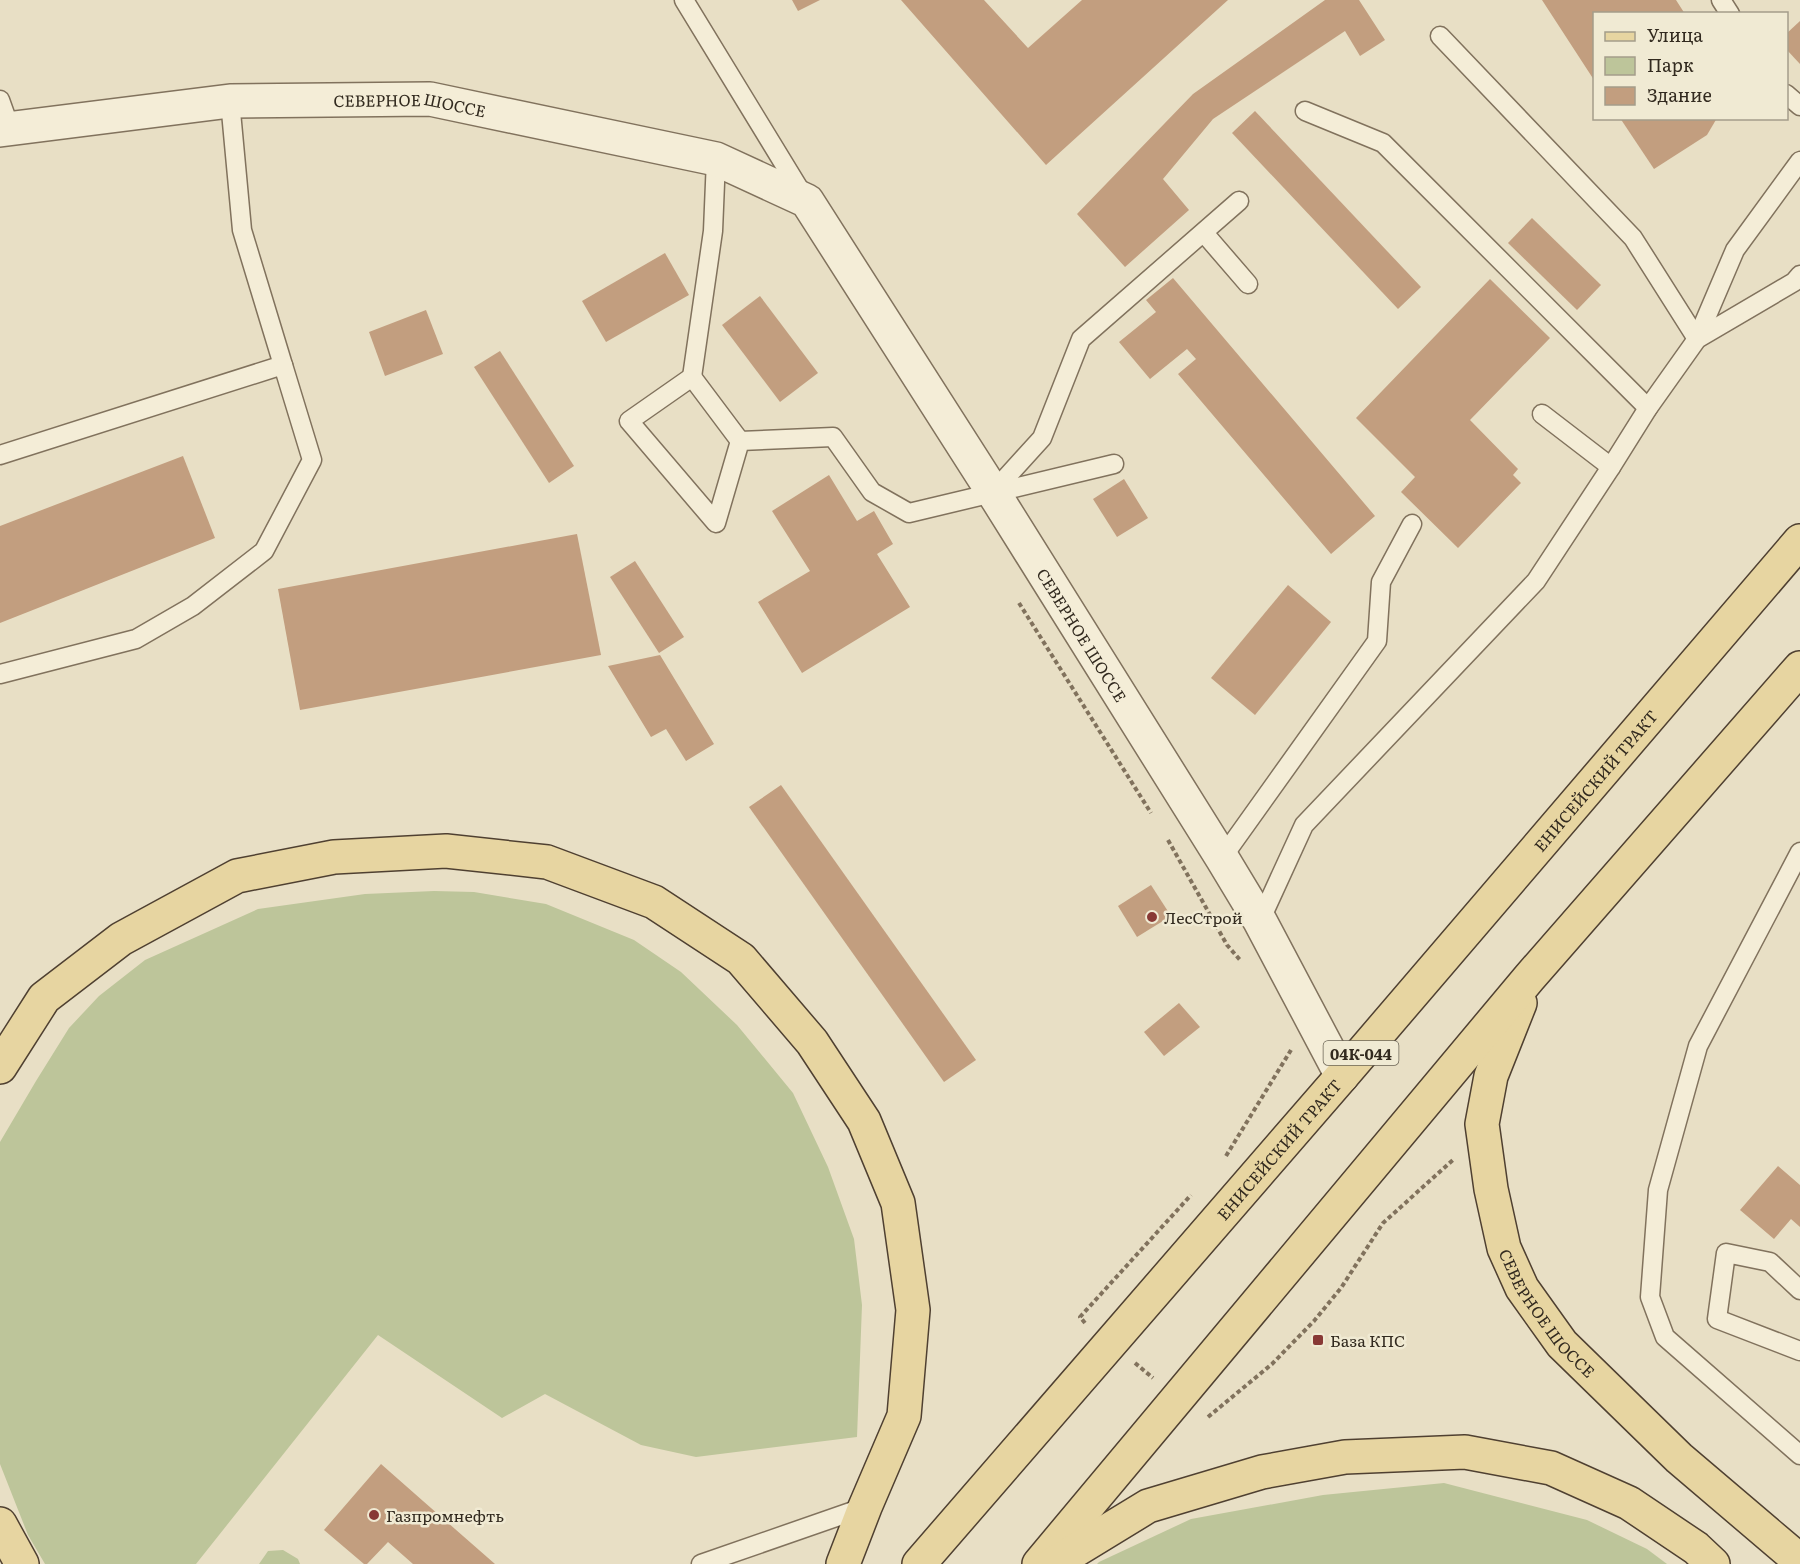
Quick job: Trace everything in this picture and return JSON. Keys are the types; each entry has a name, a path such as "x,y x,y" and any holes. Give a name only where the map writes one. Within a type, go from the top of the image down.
{"main road":[{"name":"ЕНИСЕЙСКИЙ ТРАКТ","path":"919,1564 1342,1076 1800,541"},
{"path":"1039,1564 1529,978 1800,668"},
{"path":"0,1066 44,998 121,939 237,876 334,857 446,851 547,862 654,902 741,959 812,1042 864,1121 898,1203 913,1310 903,1416 843,1564"},
{"name":"СЕВЕРНОЕ ШОССЕ","path":"1529,978 1491,1076 1482,1124 1491,1189 1504,1248 1522,1288 1562,1344 1679,1458 1800,1561"},
{"path":"1053,1564 1149,1506 1262,1472 1344,1457 1465,1452 1551,1468 1629,1503 1696,1548 1713,1564"},
{"path":"0,1524 22,1564"}],"street":[{"name":"СЕВЕРНОЕ ШОССЕ","path":"3,120 230,101 430,99 716,159 807,201 993,492 1222,858 1260,921 1342,1076"}],"lane":[{"name":"СЕВЕРНОЕ ШОССЕ","path":"684,0 807,201"},
{"path":"1440,36 1633,238 1697,339"},
{"path":"1788,96 1800,106"},
{"path":"0,674 136,639 193,606 264,551 312,460 242,230 230,101"},
{"path":"1305,111 1383,143 1648,408"},
{"path":"716,159 713,231 692,377 740,441"},
{"path":"1260,921 1304,825 1536,581 1648,408 1697,339 1735,250 1800,161"},
{"path":"993,492 1042,438 1081,339 1239,201"},
{"path":"1203,233 1248,284"},
{"path":"1697,339 1794,282 1800,275"},
{"path":"0,454 283,365"},
{"path":"692,377 629,421 716,523 740,441"},
{"path":"1542,414 1611,467"},
{"path":"740,441 833,437 872,492 909,513 1114,464"},
{"path":"1222,858 1377,641 1382,582 1412,524"},
{"path":"1800,852 1698,1046 1658,1190 1650,1297 1665,1337 1800,1455"},
{"path":"1800,1290 1770,1263 1726,1253 1717,1319 1800,1352"},
{"path":"701,1564 865,1507"}],"path":[{"path":"1019,603 1156,821"},
{"path":"1162,831 1227,945 1247,968"},
{"path":"1224,1158 1291,1051 1288,1041"},
{"path":"1203,1422 1272,1365 1314,1321 1341,1288 1383,1223 1462,1152"},
{"path":"1086,1323 1080,1317 1192,1193"},
{"path":"1135,1363 1156,1381"}],"green space":[{"path":"474,892 546,904 634,940 681,972 737,1025 793,1093 828,1167 854,1239 862,1305 857,1437 696,1457 641,1445 545,1394 502,1418 378,1335 196,1564 45,1564 28,1535 0,1464 0,1142 69,1028 99,996 145,960 258,909 365,894"},
{"path":"1444,1483 1587,1520 1647,1549 1667,1564 1097,1564 1191,1519 1323,1495"},
{"path":"283,1550 298,1559 300,1564 259,1564 268,1551"}],"building":[{"path":"792,0 820,0 798,11"},
{"path":"901,0 984,0 1028,48 1082,0 1228,0 1046,165"},
{"path":"1325,0 1359,0 1385,40 1360,56 1345,31 1213,119 1163,179 1189,210 1125,267 1077,214 1193,94"},
{"path":"1542,0 1676,0 1684,12 1593,12 1593,78"},
{"path":"1800,21 1800,64 1788,51 1788,32"},
{"path":"1255,111 1421,287 1398,309 1232,133"},
{"path":"1621,120 1716,120 1707,135 1654,169"},
{"path":"1532,218 1601,285 1577,310 1508,243"},
{"path":"665,253 689,295 606,342 582,301"},
{"path":"1173,278 1375,516 1331,554 1178,374 1196,359 1187,349 1150,379 1119,342 1156,312 1146,300"},
{"path":"1490,279 1550,338 1470,420 1518,469 1513,475 1521,483 1458,548 1401,492 1415,477 1356,418"},
{"path":"760,296 818,373 780,402 722,325"},
{"path":"426,310 443,354 385,376 369,332"},
{"path":"500,351 574,466 549,483 474,367"},
{"path":"183,456 215,538 0,623 0,526"},
{"path":"829,475 857,521 874,511 893,544 877,554 910,607 802,673 758,602 810,571 772,511"},
{"path":"1124,479 1148,518 1117,537 1093,499"},
{"path":"577,534 601,655 300,710 278,589"},
{"path":"635,561 684,637 659,653 610,577"},
{"path":"1288,585 1331,622 1255,715 1211,678"},
{"path":"660,655 714,744 686,761 666,729 651,737 608,666"},
{"path":"781,785 976,1060 944,1082 749,807"},
{"path":"1151,885 1171,916 1137,937 1118,906"},
{"path":"1179,1003 1200,1027 1164,1056 1144,1032"},
{"path":"1778,1166 1800,1185 1800,1227 1791,1219 1774,1239 1740,1210"},
{"path":"381,1464 495,1564 413,1564 388,1542 367,1564 364,1564 324,1530"}],"place":[{"name":"ЛесСтрой","path":"1152,917"},
{"name":"База КПС","path":"1318,1340"},
{"name":"Газпромнефть","path":"374,1515"}]}
